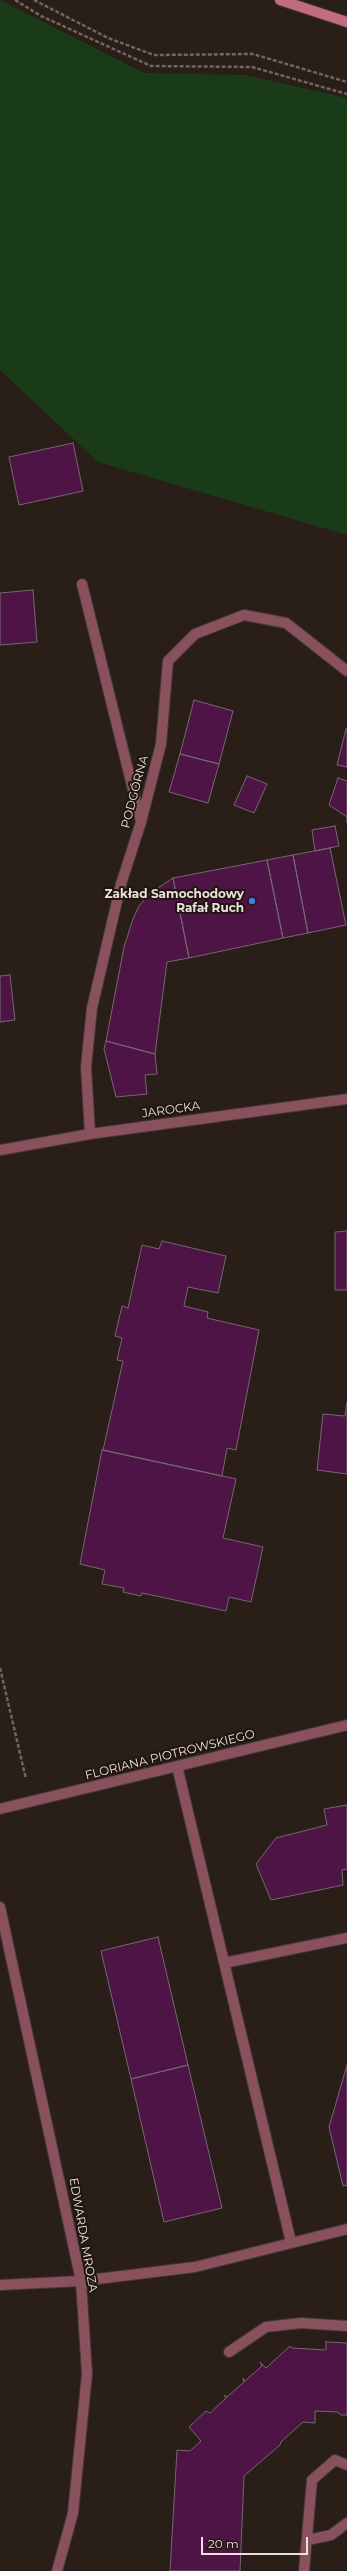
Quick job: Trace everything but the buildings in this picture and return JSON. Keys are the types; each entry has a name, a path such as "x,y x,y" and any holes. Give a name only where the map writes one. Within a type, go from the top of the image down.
{"main road":[{"path":"280,0 347,22"}],"street":[{"path":"82,584 141,822"},
{"name":"PODGÓRNA","path":"90,1134 86,1067 92,1008 121,884 141,822 161,744 168,661 195,634 244,615 286,623 347,671"},
{"name":"JAROCKA","path":"0,1150 90,1134 347,1099"},
{"name":"FLORIANA PIOTROWSKIEGO","path":"0,1809 347,1725"},
{"path":"177,1766 291,2242"},
{"name":"EDWARDA MROZA","path":"0,1907 81,2281 87,2374 73,2513 57,2571"},
{"path":"224,1963 347,1938"},
{"path":"0,2285 81,2281 194,2267 291,2242 347,2230"},
{"path":"229,2352 266,2327 301,2323 347,2326"},
{"path":"304,2571 308,2540 312,2480 335,2460 347,2465"},
{"path":"308,2540 331,2535 347,2522"}],"path":[{"path":"14,0 41,16 151,66 252,67 347,94"},
{"path":"34,0 108,38 154,55 253,54 347,82"},
{"path":"0,1668 31,1802"}],"green space":[{"path":"0,0 144,73 245,75 347,98 347,535 98,462 0,370"}],"place":[{"name":"Zakład Samochodowy Rafał Ruch","path":"252,901"}]}
